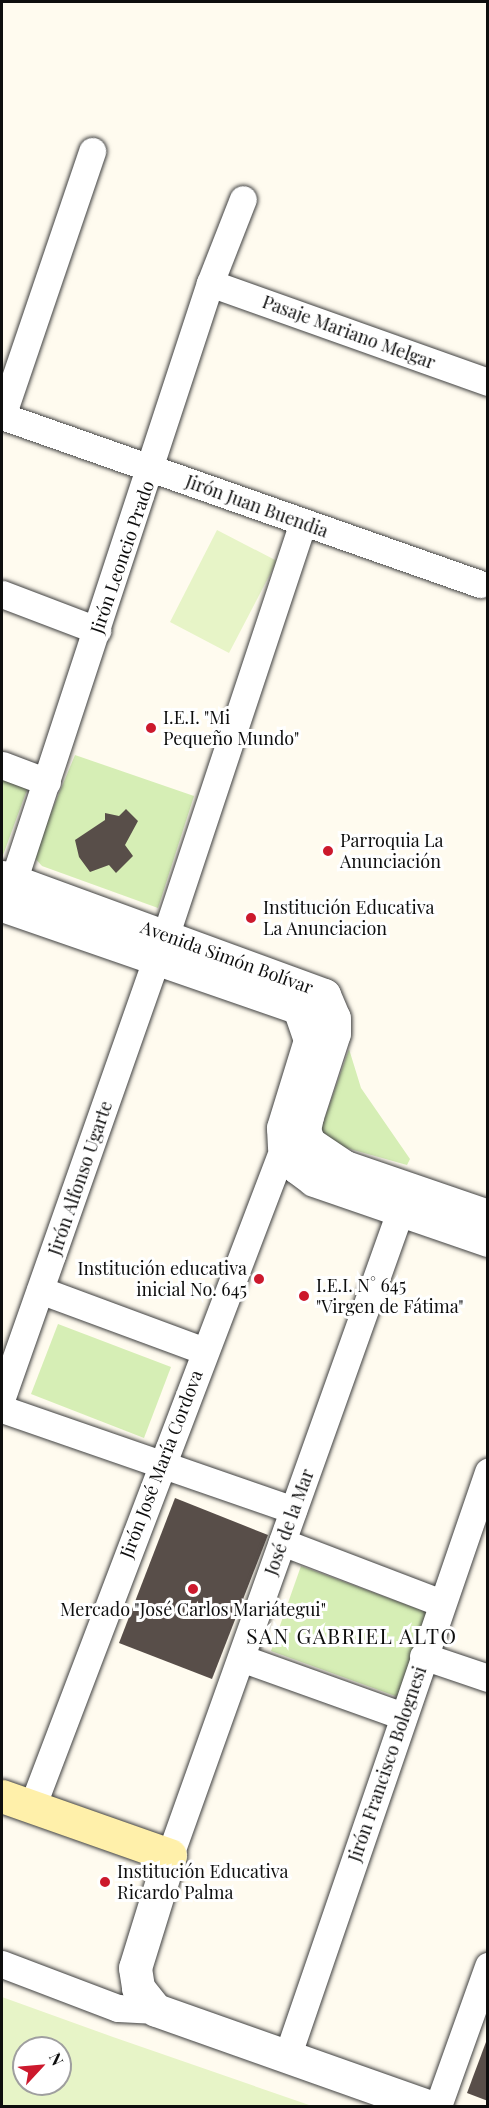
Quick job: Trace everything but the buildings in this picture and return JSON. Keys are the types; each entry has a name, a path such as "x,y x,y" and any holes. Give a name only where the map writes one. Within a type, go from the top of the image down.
{"main road":[{"path":"2,1796 170,1855"}],"street":[{"path":"2,416 92,151"},
{"name":"Jirón Leoncio Prado","path":"4,897 47,782 153,468 210,283 243,199"},
{"name":"Pasaje Mariano Melgar","path":"210,283 488,382"},
{"name":"Jirón Juan Buendia","path":"2,416 153,468 302,524 480,584"},
{"name":"Jirón Alfonso Ugarte","path":"2,1397 10,1347 40,1290 161,946 302,524"},
{"path":"2,594 97,630"},
{"path":"2,765 47,782"},
{"name":"Avenida Simón Bolívar","path":"4,897 161,946 299,1008 310,1040 283,1128 294,1138"},
{"path":"294,1138 297,1167 314,1180 488,1216"},
{"name":"Jirón José María Cordova","path":"32,1807 204,1351 294,1138"},
{"path":"404,1200 488,1240"},
{"name":"José de la Mar","path":"170,1855 404,1200"},
{"path":"40,1290 204,1351"},
{"path":"2,1409 160,1467 293,1510"},
{"name":"Jirón Francisco Bolognesi","path":"287,2057 488,1472"},
{"path":"282,1542 442,1603"},
{"path":"423,1656 488,1678"},
{"path":"240,1658 403,1716"},
{"path":"156,2010 138,1988 135,1968 170,1855"},
{"path":"2,1964 118,2008 156,2010 427,2106"},
{"path":"438,2106 488,1966"}],"green space":[{"path":"217,530 277,561 229,653 170,622"},
{"path":"75,755 194,796 158,908 42,866 33,856"},
{"path":"2,777 28,787 2,858"},
{"path":"349,1049 361,1088 410,1159 407,1165 325,1142 320,1132"},
{"path":"58,1324 171,1367 144,1438 31,1394"},
{"path":"301,1566 429,1613 398,1697 271,1651"},
{"path":"2,1997 113,2037 312,2106 2,2106"}],"place":[{"name":"I.E.I. \"Mi Pequeño Mundo\"","path":"151,728"},
{"name":"Parroquia La Anunciación","path":"328,851"},
{"name":"Institución Educativa La Anunciacion","path":"251,918"},
{"name":"Institución educativa inicial No. 645","path":"259,1279"},
{"name":"I.E.I. N° 645 \"Virgen de Fátima\"","path":"304,1296"},
{"name":"Mercado \"José Carlos Mariátegui\"","path":"193,1589"},
{"name":"Institución Educativa Ricardo Palma","path":"105,1882"}],"district":[{"name":"SAN GABRIEL ALTO","path":"352,1635"}]}
